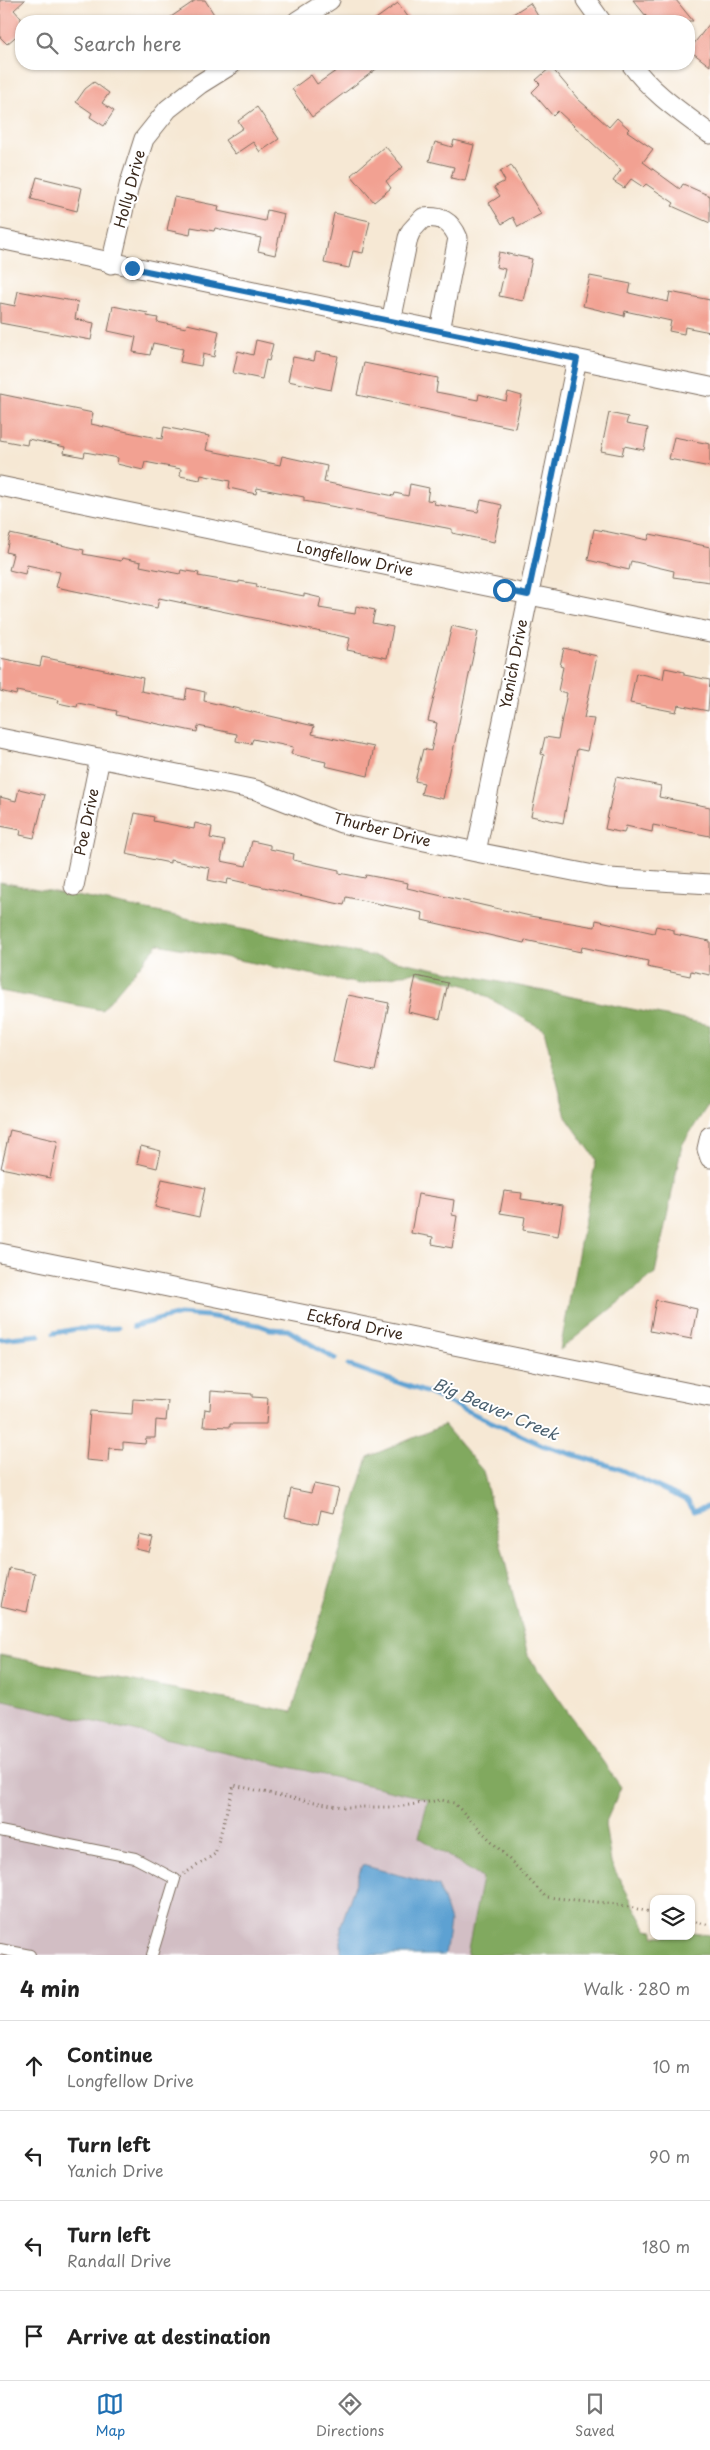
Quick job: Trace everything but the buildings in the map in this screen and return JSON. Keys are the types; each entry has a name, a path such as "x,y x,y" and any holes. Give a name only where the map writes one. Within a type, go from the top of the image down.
{"street":[{"path":"307,15 330,0"},
{"path":"586,0 597,15"},
{"name":"Holly Drive","path":"111,264 129,186 144,139 168,109 200,84 222,70"},
{"path":"636,70 669,102 710,134"},
{"path":"391,322 410,231 423,218 440,218 449,222 458,238 440,331"},
{"path":"0,239 111,264 710,387"},
{"name":"Yanich Drive","path":"476,852 577,359"},
{"name":"Longfellow Drive","path":"0,486 710,632"},
{"name":"Thurber Drive","path":"0,738 256,790 341,823 476,852 609,878 710,884"},
{"name":"Poe Drive","path":"74,886 100,758"},
{"path":"710,1136 708,1149 710,1158"},
{"name":"Eckford Drive","path":"0,1252 710,1397"}],"lane":[{"path":"0,1831 136,1858 175,1879 152,1955"},
{"path":"0,1949 30,1955"}],"path":[{"path":"175,1879 215,1854 234,1785 343,1807 397,1807 441,1800 454,1804 546,1897 617,1904 650,1912"},
{"path":"695,1922 710,1925"}],"shaded area":[{"path":"0,1700 428,1799 419,1837 482,1878 467,1955 0,1955"}],"green space":[{"path":"0,882 103,901 710,1025 710,1102 682,1145 655,1273 560,1350 596,1159 566,1117 544,1030 468,986 414,972 360,984 158,944 102,1010 0,991"},
{"path":"444,1425 483,1471 528,1656 621,1787 605,1824 611,1863 647,1930 650,1930 650,1940 695,1940 695,1933 710,1935 710,1955 467,1955 482,1878 419,1837 428,1799 0,1700 0,1655 292,1712 368,1457"}],"water":[{"path":"362,1865 439,1886 450,1922 445,1955 341,1955 341,1925"}],"waterway":[{"name":"Big Beaver Creek","path":"134,1326 180,1314 208,1316 259,1325 270,1329 288,1330 335,1359"},
{"name":"Big Beaver Creek","path":"54,1333 76,1329 118,1328"},
{"name":"Big Beaver Creek","path":"0,1339 39,1335"},
{"name":"Big Beaver Creek","path":"348,1365 428,1393 542,1445 617,1468 688,1501 693,1511 710,1506"}],"route":[{"path":"132,268 577,359 528,595 504,590"}]}
